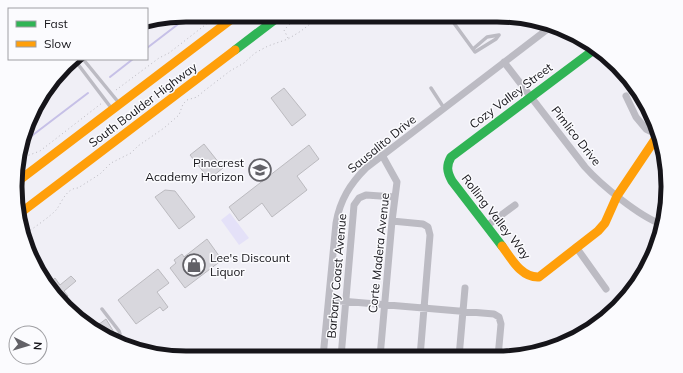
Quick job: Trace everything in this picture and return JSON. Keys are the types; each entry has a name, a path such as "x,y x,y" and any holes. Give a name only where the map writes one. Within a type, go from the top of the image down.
{"main road":[{"name":"South Boulder Highway","path":"22,178 228,22"},
{"name":"South Boulder Highway","path":"23,211 271,22"},
{"name":"Cozy Valley Street","path":"446,166 451,157 591,52"},
{"path":"576,247 598,231 605,223 618,196 654,141"},
{"path":"22,171 40,164"},
{"name":"Rolling Valley Way","path":"446,166 452,181 488,225 522,272 527,276 533,278 539,277 576,247"}],"street":[{"name":"Sausalito Drive","path":"324,351 336,222 347,190 355,179 382,155 546,30"},
{"name":"Pimlico Drive","path":"504,62 595,178 634,208 657,222"},
{"path":"626,96 636,117 646,129 651,132"},
{"name":"Corte Madera Avenue","path":"381,351 392,221 397,182 382,155"},
{"name":"Barbary Coast Avenue","path":"342,351 354,205 359,198 366,195 395,197"},
{"path":"488,225 515,205"},
{"path":"392,221 423,224 428,227 430,235 420,351"},
{"path":"576,247 606,289"},
{"path":"460,351 465,288"},
{"path":"329,300 494,314 499,317 501,324 499,351"}],"lane":[{"path":"453,22 474,51"},
{"path":"499,35 496,39 474,51 487,38 499,35"},
{"path":"84,60 120,103"},
{"path":"77,64 112,109"},
{"path":"431,88 444,108"},
{"path":"102,309 119,331 119,336"}],"path":[{"path":"112,94 151,63 169,53 209,22"},
{"path":"29,231 56,210 67,194 74,188 78,188 100,174 111,163 131,153 173,120 187,100 197,97 230,71 244,63 255,53 268,46 288,39 312,22"},
{"path":"288,39 284,30 291,23"},
{"path":"24,157 40,151 105,100"}],"shaded area":[{"path":"230,213 249,238 239,245 221,220"}],"building":[{"path":"284,88 306,115 292,126 271,98"},
{"path":"204,144 223,168 209,179 190,155"},
{"path":"309,145 319,159 297,176 307,190 272,217 262,203 239,221 229,207"},
{"path":"165,190 175,191 195,217 179,229 155,197"},
{"name":"Lee's Discount Liquor","path":"207,239 222,260 185,288 170,268 176,263 174,260 182,254 184,257"},
{"path":"158,269 169,283 157,292 168,307 163,311 160,307 136,324 118,300"},
{"path":"71,276 76,281 64,291 68,296 66,298 52,281 55,278 60,285"},
{"path":"106,319 115,334 104,329 98,325"}],"waterway":[{"path":"148,47 181,22"},
{"path":"110,77 132,60"},
{"path":"30,137 88,93"}],"traffic: fast":[{"path":"235,50 272,22"},
{"path":"502,246 452,181 448,169 449,160 591,52"}],"traffic: slow":[{"path":"22,178 228,22"},
{"path":"23,211 235,50"},
{"path":"502,246 522,271 539,277 598,231 605,223 617,196 654,141"}],"place":[{"name":"Pinecrest Academy Horizon","path":"260,170"},
{"name":"Lee's Discount Liquor","path":"194,265"}]}
